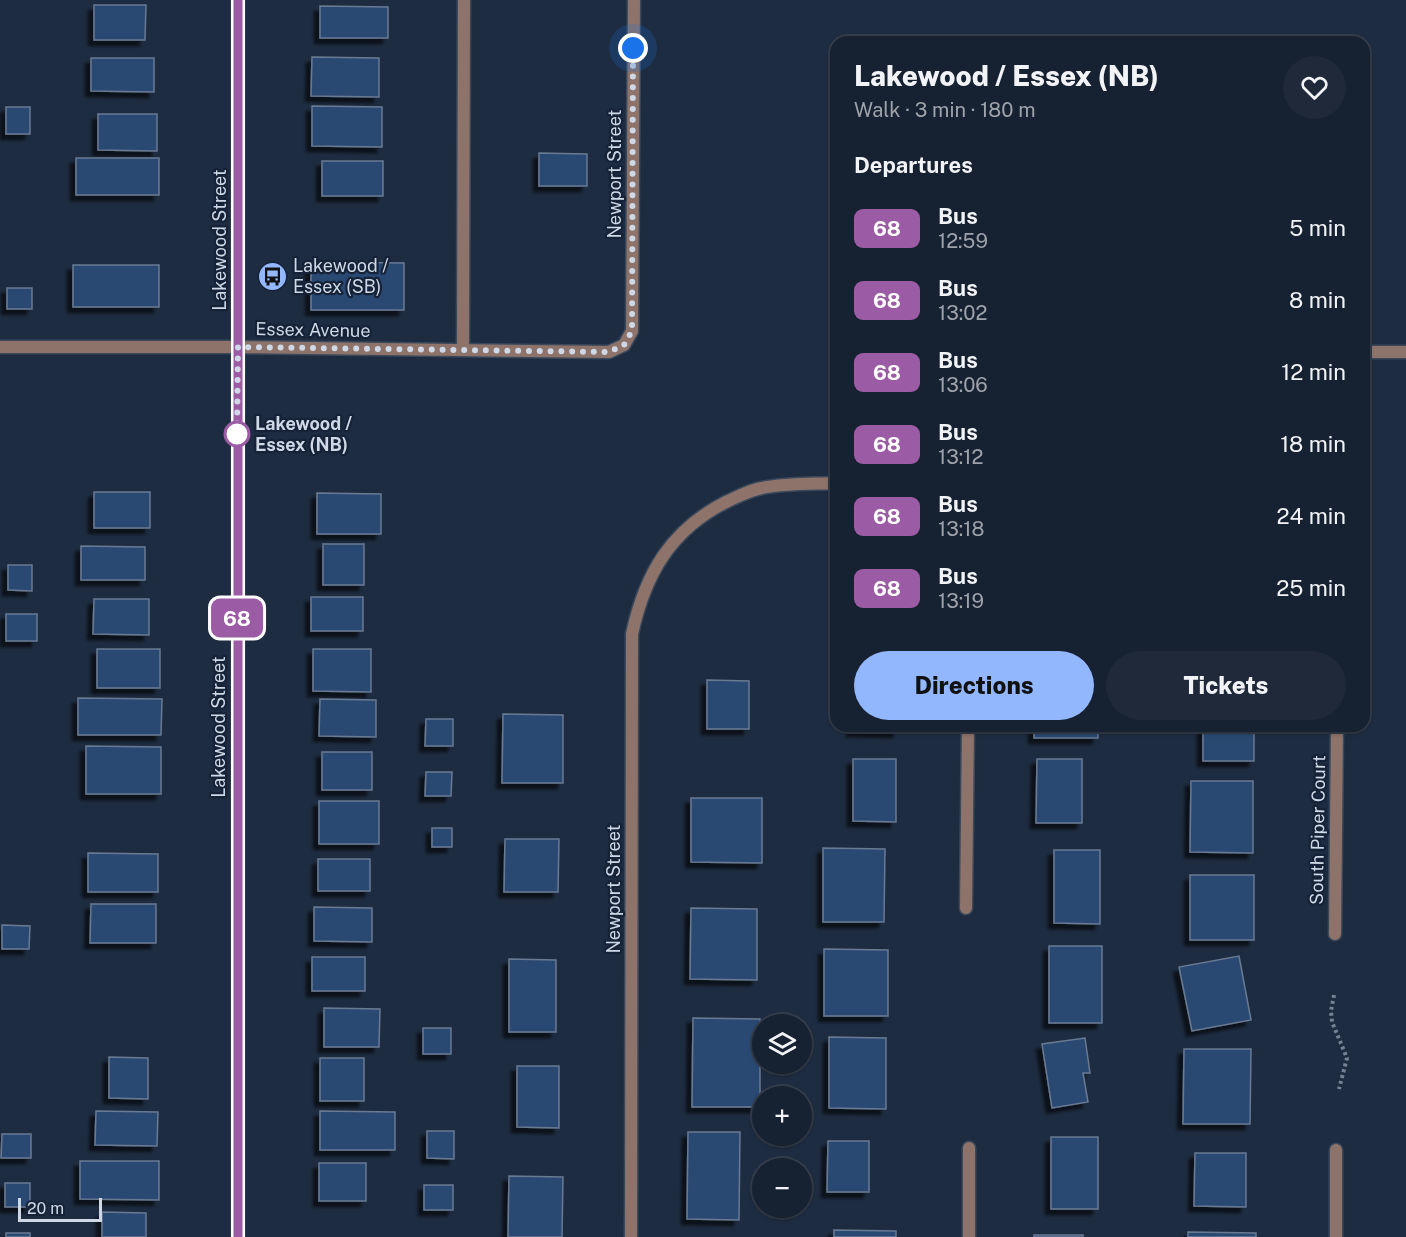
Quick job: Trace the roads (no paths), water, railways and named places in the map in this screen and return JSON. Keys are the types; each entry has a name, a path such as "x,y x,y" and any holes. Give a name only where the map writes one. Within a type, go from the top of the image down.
{"street":[{"name":"Lakewood Street","path":"238,0 238,1237"},
{"path":"463,350 464,0"},
{"name":"Newport Street","path":"624,345 632,331 634,0"},
{"name":"Essex Avenue","path":"0,347 238,347 609,352 624,345"},
{"path":"1370,352 1406,352"},
{"name":"Newport Street","path":"631,1237 632,634 639,604 654,569 668,549 681,533 711,509 745,492 763,487 830,483"},
{"path":"966,908 968,732"},
{"name":"South Piper Court","path":"1335,934 1337,732"},
{"path":"969,1148 969,1237"},
{"path":"1336,1150 1336,1237"}],"place":[{"name":"Lakewood / Essex (SB)","path":"272,276"},
{"name":"Lakewood / Essex (NB)","path":"237,434"}]}
